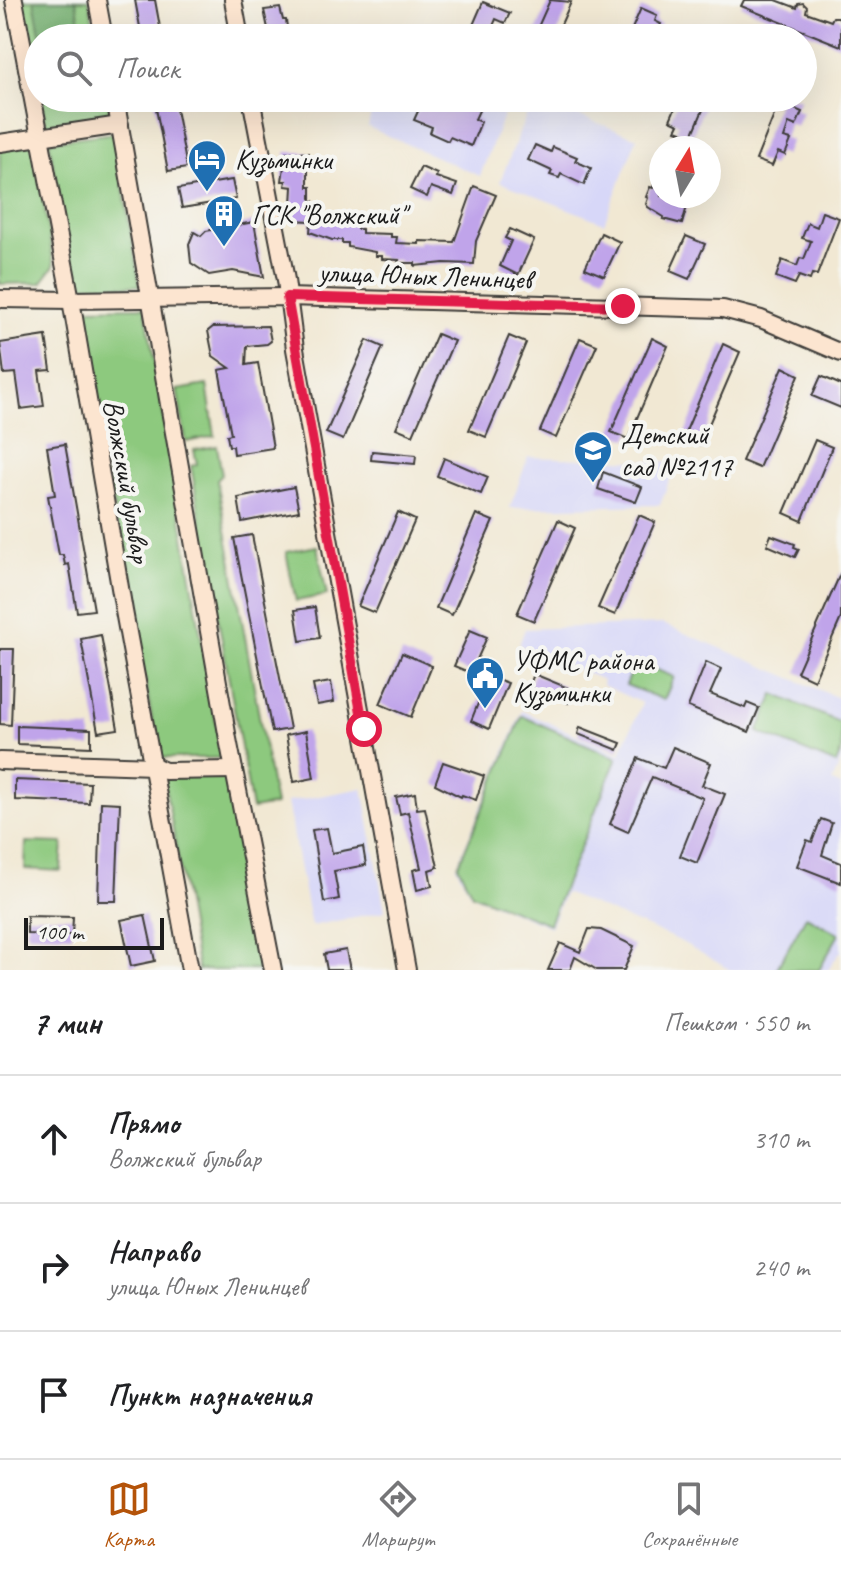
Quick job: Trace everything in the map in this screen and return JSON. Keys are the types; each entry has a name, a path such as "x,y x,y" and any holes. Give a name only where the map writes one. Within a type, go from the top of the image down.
{"main road":[{"name":"Волжский бульвар","path":"14,0 24,53"},
{"path":"97,0 101,24"},
{"path":"233,0 237,24"},
{"name":"Волжский бульвар","path":"35,112 190,970"},
{"name":"Волжский бульвар","path":"118,112 273,970"},
{"path":"254,112 407,970"},
{"path":"0,143 120,125"},
{"name":"улица Юных Ленинцев","path":"0,299 287,297 723,309 761,319 841,353"},
{"path":"0,761 233,762"}],"shaded area":[{"path":"371,112 505,112 480,176 368,127"},
{"path":"528,112 569,112 637,138 604,223 500,182"},
{"name":"Детский сад №2117","path":"528,457 676,462 660,505 510,508"},
{"path":"663,624 841,699 841,761 832,782 841,786 841,951 828,970 731,970 678,940 565,893 550,927 471,895 456,867 522,711 620,754 642,703 602,685 603,680 519,645 525,629"},
{"path":"363,788 385,911 311,926 287,802"}],"green space":[{"path":"22,0 89,0 93,24 27,24"},
{"path":"34,0 76,0 80,24 38,24"},
{"path":"44,112 110,112 112,119 47,130"},
{"path":"114,133 140,286 73,285 49,141"},
{"path":"34,143 54,266 41,283 0,284 0,148"},
{"path":"145,307 223,758 159,758 78,308"},
{"path":"207,385 215,436 186,442 177,390"},
{"path":"217,446 222,475 217,480 275,805 252,809 191,466 197,464 194,450"},
{"path":"317,546 327,595 296,601 286,552"},
{"path":"636,661 674,677 664,700 626,685"},
{"path":"774,694 841,723 841,752 836,764 758,732"},
{"path":"522,716 617,758 549,924 472,894 458,866"},
{"path":"163,774 227,774 264,970 198,970"},
{"path":"26,842 63,843 61,871 25,869"},
{"path":"806,916 839,934 819,970 776,970"}],"building":[{"path":"135,0 155,0 159,24 139,24"},
{"path":"550,0 571,2 561,24 539,24"},
{"path":"744,0 776,0 797,8 798,4 803,3 807,7 806,12 831,21 833,17 838,17 841,20 841,46 817,36 817,24 786,24 741,6"},
{"path":"483,2 510,13 505,23 496,19 494,24 473,24"},
{"path":"280,8 287,24 267,24 264,10"},
{"path":"641,8 657,15 655,21 661,24 634,24"},
{"path":"157,112 177,112 187,168 168,171"},
{"path":"418,112 478,112 475,119 481,122 471,146 430,133 432,127 414,120"},
{"path":"673,112 702,112 692,136 676,130 679,124 670,120"},
{"path":"775,112 802,112 796,126 789,123 784,138 791,140 785,155 778,152 772,166 756,160"},
{"path":"535,145 551,152 553,147 577,157 575,161 591,168 584,185 561,174 559,178 550,175 552,171 528,160"},
{"path":"286,152 308,153 308,187 311,187 314,209 324,210 328,220 344,220 343,224 357,225 362,233 391,234 391,237 397,237 396,243 454,242 474,186 496,195 476,241 474,264 415,266 415,263 398,263 399,260 382,259 382,256 375,256 375,252 348,247 348,243 342,243 342,240 332,240 310,232 311,221 291,220 293,187 285,186 286,181 282,181"},
{"path":"421,167 437,174 436,177 457,184 453,195 431,187 427,197 410,189"},
{"path":"232,180 236,199 182,208 178,189"},
{"path":"650,208 687,208 682,224"},
{"path":"822,212 839,218 817,275 812,274 810,280 799,276 795,284 776,277 782,260 797,266 800,258 804,259 811,241 802,238 808,223 817,227"},
{"name":"ГСК \"Волжский\"","path":"254,222 264,277 233,271 209,275 191,263 189,244 194,232 201,236 206,231"},
{"path":"510,229 534,240 518,275 500,266 511,241 505,238"},
{"path":"601,233 620,242 604,276 585,268"},
{"path":"686,236 705,244 689,279 670,271"},
{"path":"268,326 271,341 247,346 246,365 258,363 273,448 234,454 233,446 229,446 228,441 227,435 231,434 219,370 230,368 213,356 208,331 213,327"},
{"path":"437,334 454,341 413,435 396,428"},
{"path":"46,336 51,370 39,371 44,406 21,409 16,373 4,374 0,343"},
{"path":"509,336 526,343 486,437 469,430"},
{"path":"580,338 597,345 556,438 540,431"},
{"path":"652,338 668,346 628,439 611,432"},
{"path":"367,340 383,347 343,440 326,433"},
{"path":"723,344 740,352 700,445 683,438"},
{"path":"783,367 799,375 759,468 742,461"},
{"path":"821,376 841,385 841,408 812,396"},
{"path":"815,440 832,447 802,521 784,513"},
{"path":"65,444 94,610 77,612 69,564 65,565 63,555 59,555 48,496 55,495 47,447"},
{"path":"372,451 416,455 415,464 371,460"},
{"path":"444,458 488,477 481,494 437,476"},
{"path":"603,472 642,487 636,502 598,489"},
{"path":"294,487 299,511 242,522 238,498"},
{"path":"398,512 415,520 375,613 358,606"},
{"path":"476,514 493,521 452,615 436,608"},
{"path":"639,515 655,522 615,615 598,608"},
{"path":"558,520 575,528 534,621 517,614"},
{"path":"252,535 290,729 272,732 234,538"},
{"path":"771,535 795,544 794,547 799,549 795,557 767,545"},
{"path":"841,572 841,618 814,680 797,672"},
{"path":"315,607 320,638 300,641 295,610"},
{"path":"470,630 487,637 471,673 454,666"},
{"path":"101,635 118,729 98,732 81,639"},
{"path":"0,649 14,649 11,725 0,724"},
{"path":"402,653 432,666 411,717 380,704"},
{"path":"706,662 721,669 710,694 745,708 747,703 759,708 749,732 688,707"},
{"path":"534,674 573,690 568,703 529,687"},
{"path":"489,676 508,683 489,729 471,721"},
{"path":"331,682 334,702 317,705 313,685"},
{"path":"17,726 91,729 91,747 17,744"},
{"path":"580,727 621,743 618,750 578,734"},
{"path":"306,731 314,778 294,782 286,735"},
{"path":"673,747 711,763 702,785 725,794 697,863 680,856 703,798 652,777 628,832 610,824 638,758 664,768"},
{"path":"443,762 484,776 476,800 461,797 435,784"},
{"path":"15,780 90,783 89,803 15,800"},
{"path":"415,793 417,809 425,808 438,867 429,870 432,886 417,890 413,870 421,868 408,812 400,814 396,797"},
{"path":"101,802 120,803 116,901 98,901"},
{"path":"821,819 832,823 822,855 841,863 841,883 797,866 807,840 812,842"},
{"path":"327,828 332,853 363,847 366,865 334,871 339,899 324,902 312,830"},
{"path":"145,915 155,961 131,966 121,920"},
{"path":"27,916 73,917 72,935 27,934"},
{"path":"589,929 601,930 634,946 624,970 597,970 575,957 570,970 548,970 560,943 580,952"},
{"path":"346,950 350,970 327,970 324,954"}],"place":[{"name":"Кузьминки","path":"207,193"},
{"name":"ГСК \"Волжский\"","path":"224,248"},
{"name":"Детский сад №2117","path":"593,484"},
{"name":"УФМС района Кузьминки","path":"485,710"}],"route":[{"path":"364,729 287,297 623,306"}]}
